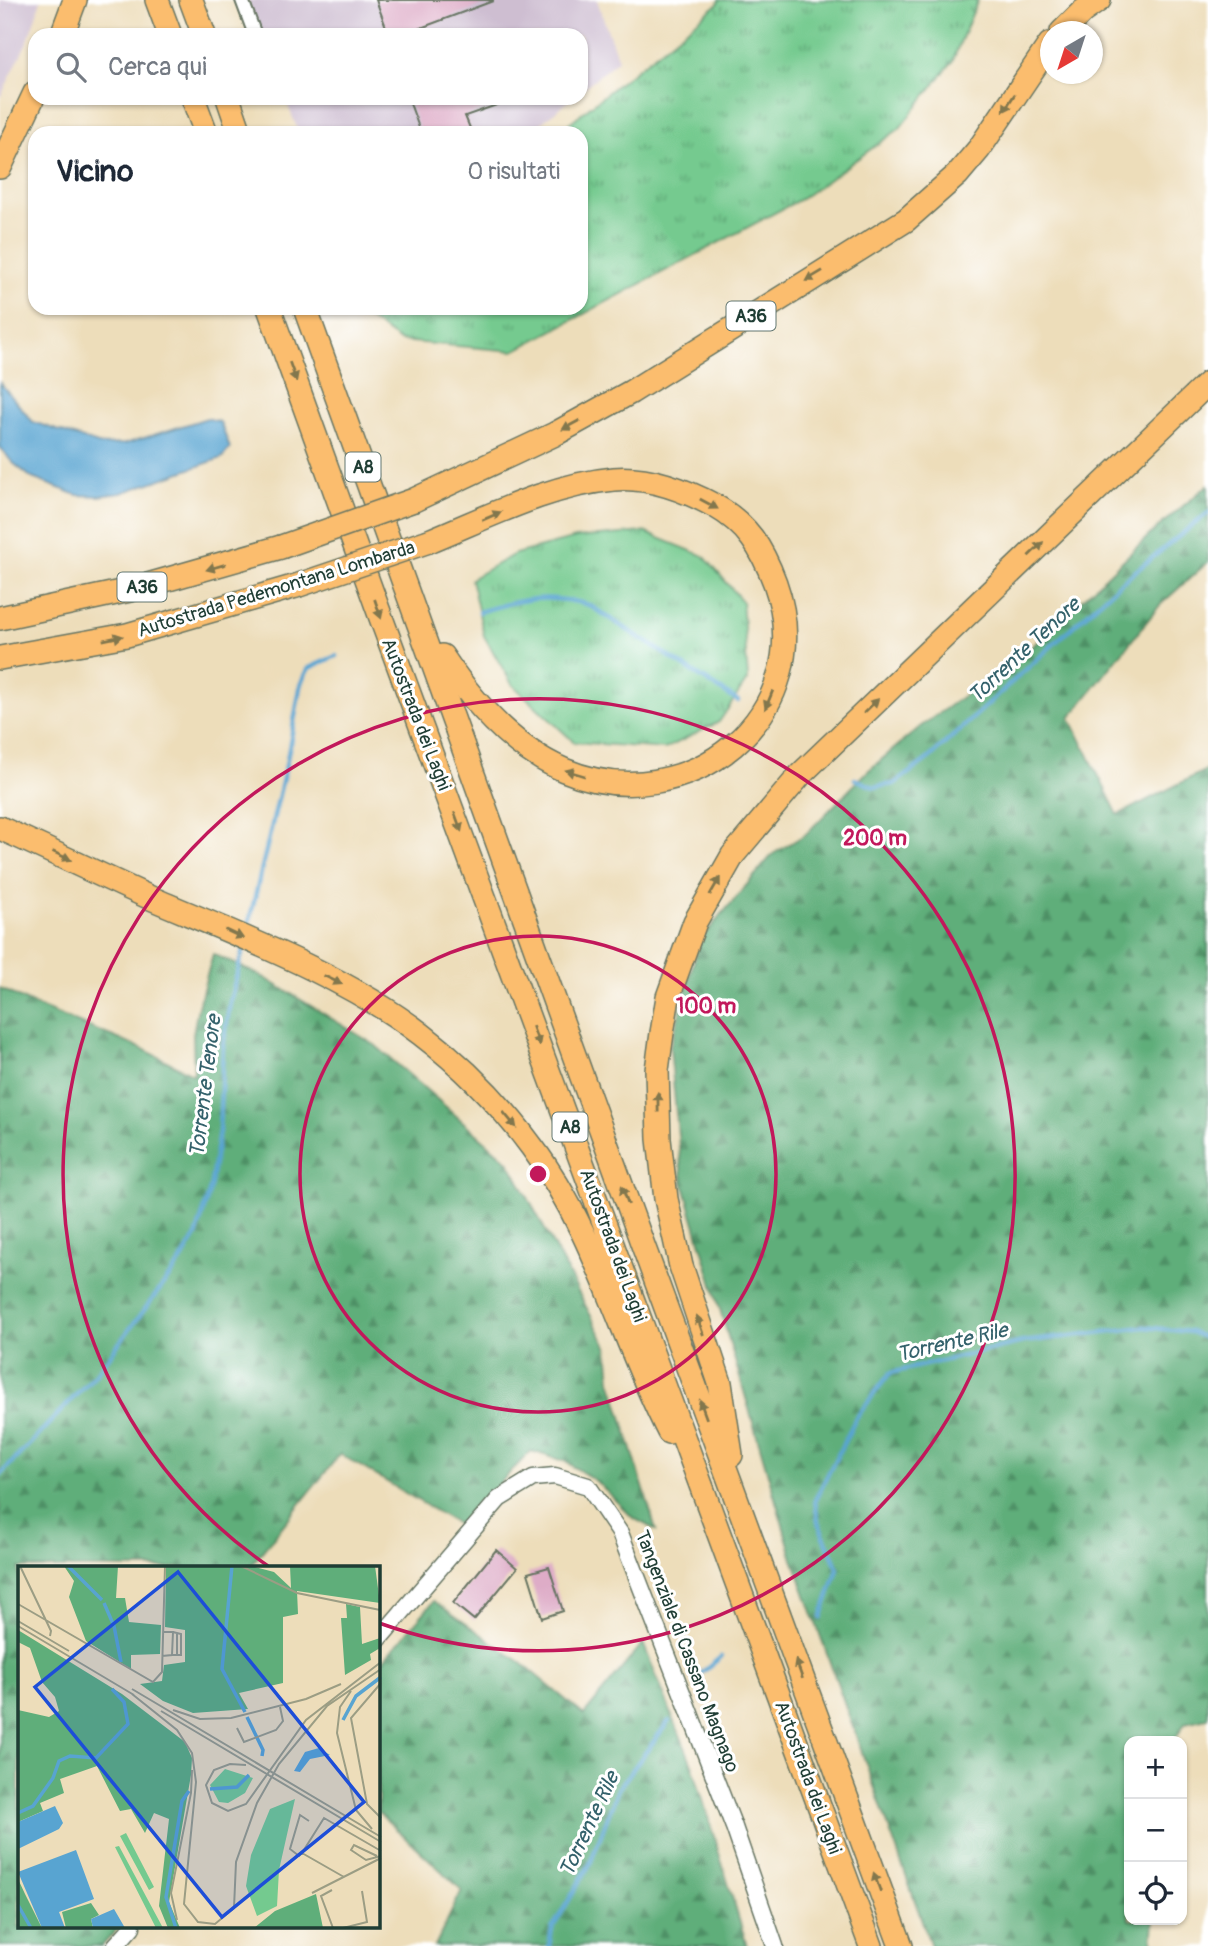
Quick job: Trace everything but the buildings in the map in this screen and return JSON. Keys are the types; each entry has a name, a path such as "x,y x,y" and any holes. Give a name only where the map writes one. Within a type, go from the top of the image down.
{"highway":[{"path":"65,28 75,0"},
{"path":"157,0 167,28"},
{"path":"191,0 201,28"},
{"path":"1073,21 1099,0"},
{"name":"Autostrada Pedemontana Lombarda","path":"0,618 130,590 281,547 414,500 555,434 631,393 906,220 957,175 979,149 1040,60"},
{"path":"0,167 29,105"},
{"path":"196,105 203,126"},
{"path":"230,105 238,126"},
{"name":"Autostrada dei Laghi","path":"272,315 871,1946"},
{"name":"Autostrada dei Laghi","path":"308,315 422,625 740,1511 901,1946"},
{"path":"740,1511 720,1383 681,1266 666,1199 659,1139 657,1070 662,1033 672,985 695,922 733,855 808,767 1208,383"},
{"name":"Autostrada Pedemontana Lombarda","path":"0,658 127,635 296,586 429,541 570,487 616,479 656,482 694,495 734,517 752,537 769,566 785,623 786,642 765,710 740,739 714,761 677,777 640,783 597,780 564,770 528,750 493,720 459,682 422,625"},
{"path":"0,828 337,982 420,1033 461,1068 533,1148 581,1232 610,1293 650,1395 715,1519"}],"street":[{"path":"242,0 252,28"},
{"name":"Tangenziale di Cassano Magnago","path":"380,1638 499,1499 533,1478 555,1476 588,1486 620,1533 733,1827 775,1946"},
{"path":"116,1946 131,1928"}],"shaded area":[{"path":"0,0 41,0 32,28 28,28 28,40 0,98"},
{"path":"247,0 597,0 618,60 588,84 588,28 257,28"},
{"path":"288,105 563,105 538,126 296,126"}],"green space":[{"path":"719,0 978,0 952,62 899,129 801,199 588,312 588,126 566,126 718,4"},
{"path":"362,315 582,315 514,351 400,341"},
{"path":"1208,485 1208,562 1160,605 1070,718 1118,815 1208,769 1208,1718 1185,1723 1177,1736 1124,1736 1124,1925 1154,1925 1152,1946 931,1946 792,1556 682,1179 670,1047 700,940 773,854 806,834 868,771 920,727 1034,645 1156,529"},
{"path":"644,532 704,556 742,601 748,679 719,722 665,749 574,742 512,684 484,636 471,579 515,554 576,538"},
{"path":"213,954 263,977 375,1045 509,1162 608,1348 611,1380 656,1530 633,1518 596,1481 564,1461 531,1451 459,1525 340,1454 251,1566 18,1566 18,1928 118,1928 102,1946 0,1946 0,988 32,1004 143,1049 194,1075 193,1034"},
{"path":"434,1601 519,1661 584,1715 643,1643 693,1767 747,1946 435,1946 462,1890 380,1814 380,1664"}],"water":[{"path":"0,383 33,422 101,445 125,444 207,418 220,422 230,448 222,458 121,493 77,495 32,478 12,462 0,447"}],"waterway":[{"name":"Torrente Tenore","path":"855,779 874,787 894,784 929,758 1117,586 1208,513"},
{"name":"Torrente Tenore","path":"479,612 534,599 560,599 589,605 738,701"},
{"name":"Torrente Tenore","path":"247,931 286,765 301,683 309,668 336,656"},
{"name":"Torrente Tenore","path":"0,1475 95,1375 179,1264 197,1234 210,1189 219,1131 223,1047 230,1002 244,946"},
{"name":"Torrente Rile","path":"821,1618 838,1569 818,1522 815,1500 856,1418 890,1373 1023,1342 1144,1327 1191,1332 1208,1339"},
{"name":"Torrente Rile","path":"694,1679 721,1657"},
{"name":"Torrente Rile","path":"549,1946 552,1929 590,1864 618,1789 669,1721"}]}
